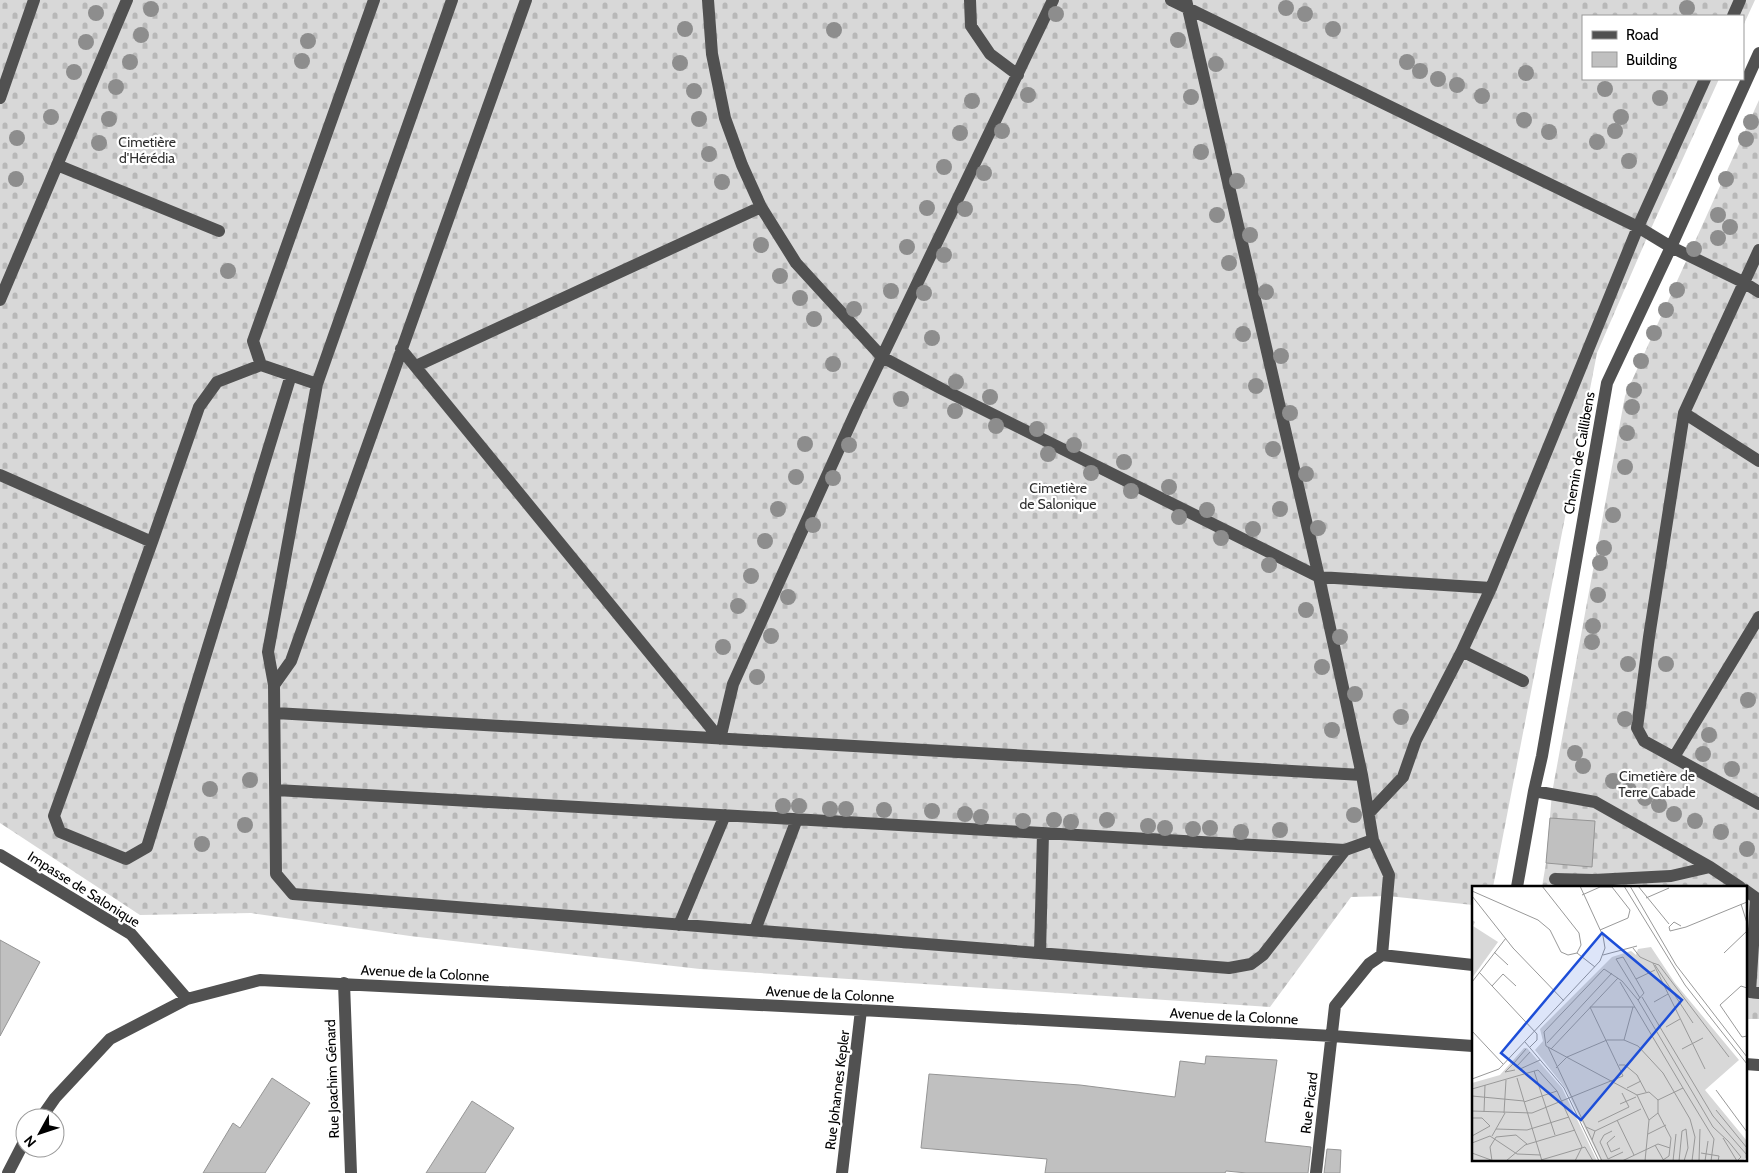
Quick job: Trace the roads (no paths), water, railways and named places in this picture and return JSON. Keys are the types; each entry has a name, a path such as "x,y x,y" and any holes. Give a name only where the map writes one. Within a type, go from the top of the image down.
{"street":[{"path":"0,98 34,0"},
{"path":"0,300 128,0"},
{"path":"261,365 252,341 374,0"},
{"path":"452,0 317,384 268,652 274,685 276,874 293,894 1229,968 1251,964 1263,955 1345,850"},
{"path":"274,685 291,660 526,0"},
{"path":"708,0 712,54 726,118 742,166 760,207 796,263 882,357 942,389 1319,577 1491,588"},
{"path":"970,0 971,26 990,54 1018,75"},
{"path":"720,739 733,684 857,408 1053,0"},
{"path":"1171,0 1187,4 1638,227 1671,247 1743,282 1759,292"},
{"path":"1733,15 1740,0"},
{"path":"1187,4 1319,577 1370,813 1373,840 1389,875 1382,955 1472,965"},
{"name":"Chemin de Caillibens","path":"1518,886 1607,383 1759,52"},
{"path":"1370,813 1402,777 1416,740 1462,651 1491,588 1638,227 1705,80"},
{"path":"57,165 219,231"},
{"path":"416,366 760,207"},
{"path":"1759,250 1684,413 1649,637 1637,728 1644,741 1759,804"},
{"path":"401,349 720,739"},
{"path":"290,375 147,847 126,859 60,832 54,816 199,407 217,382 261,365 317,384"},
{"path":"1684,413 1759,461"},
{"path":"0,475 152,542"},
{"path":"1674,757 1759,617"},
{"path":"1462,651 1523,681"},
{"path":"274,713 1362,775"},
{"path":"276,790 1345,850 1373,840"},
{"path":"1534,790 1594,802 1710,867 1738,886"},
{"path":"679,924 725,815"},
{"path":"755,930 797,819"},
{"path":"1040,953 1043,833"},
{"name":"Impasse de Salonique","path":"0,855 131,934 187,999"},
{"path":"1555,879 1594,880 1671,876 1710,867"},
{"path":"1746,891 1756,898 1749,937 1751,992"},
{"name":"Rue Picard","path":"1316,1173 1335,1006 1369,964 1382,955"},
{"name":"Avenue de la Colonne","path":"48,1108 110,1039 187,999 260,980 861,1010 1332,1036 1472,1046"},
{"name":"Rue Joachim Génard","path":"344,983 350,1173"},
{"name":"Rue Johannes Kepler","path":"842,1173 861,1010"},
{"path":"1746,1064 1759,1065"},
{"path":"8,1173 16,1158"}],"park label":[{"name":"Cimetière d'Hérédia","path":"147,150"},
{"name":"Cimetière de Salonique","path":"1058,496"},
{"name":"Cimetière de Terre Cabade","path":"1657,784"}]}
